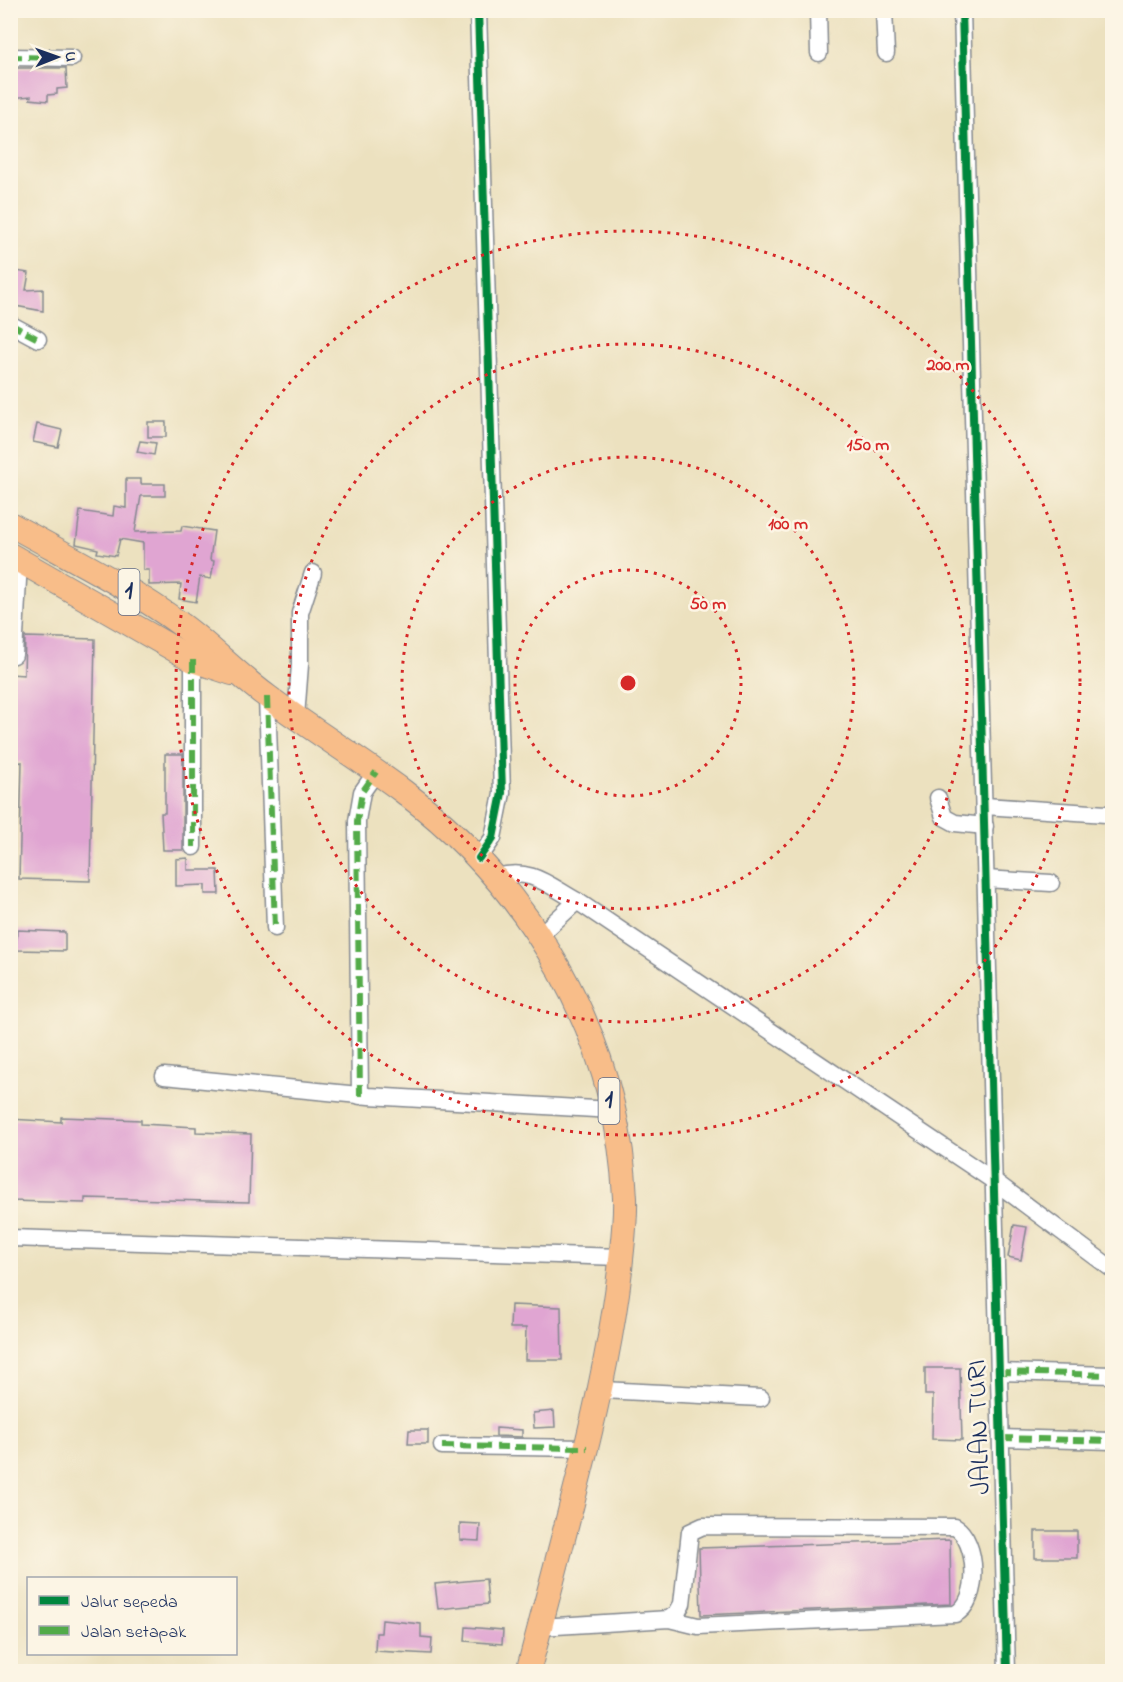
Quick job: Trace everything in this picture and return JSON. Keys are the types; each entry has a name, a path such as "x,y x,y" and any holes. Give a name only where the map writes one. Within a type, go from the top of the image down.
{"highway":[{"name":"1","path":"10,524 168,615 267,697 407,794 497,877 540,935 577,1001 593,1042 612,1110 625,1198 621,1257 613,1328 602,1390 528,1671"},
{"name":"1","path":"15,558 193,660 237,674"}],"street":[{"path":"478,10 501,794 493,838 479,858"},
{"path":"818,10 819,53"},
{"path":"884,10 886,53"},
{"name":"JALAN TURI","path":"962,10 1007,1671"},
{"path":"10,57 72,58"},
{"path":"10,324 38,339"},
{"path":"14,655 15,558"},
{"path":"296,717 300,664 300,613 313,573"},
{"path":"193,660 193,847"},
{"path":"267,697 275,928"},
{"path":"360,1096 357,821 362,792 375,772"},
{"path":"938,798 944,817 955,823 985,826"},
{"path":"985,806 1106,814"},
{"path":"497,877 514,873 532,875 577,901 994,1181 1113,1269"},
{"path":"986,879 1052,883"},
{"path":"540,935 577,901"},
{"path":"164,1076 360,1096 612,1110"},
{"path":"10,1238 621,1257"},
{"path":"999,1372 1113,1375"},
{"path":"602,1390 761,1398"},
{"path":"1001,1438 1113,1441"},
{"path":"442,1446 587,1448"},
{"path":"540,1627 669,1619 698,1626 955,1614 968,1605 972,1593 969,1544 964,1532 955,1527 703,1526 690,1532 682,1604 669,1619"}],"building":[{"path":"10,68 66,68 67,88 57,89 57,94 48,95 48,101 30,99 31,96 10,98"},
{"path":"10,270 29,273 26,290 43,289 43,311 10,305"},
{"path":"148,422 166,422 166,437 148,437"},
{"path":"37,424 62,430 58,447 33,442"},
{"path":"140,441 156,443 154,455 137,452"},
{"path":"126,479 141,479 141,484 165,484 165,496 141,496 135,532 181,531 182,526 214,531 210,560 214,561 211,579 200,577 196,602 179,599 181,584 149,585 149,570 143,570 143,543 120,539 116,556 97,553 98,549 76,544 80,511 113,516 114,506 126,508"},
{"path":"25,637 95,639 90,881 19,879 22,762 10,764 10,674 24,675"},
{"path":"165,754 183,754 183,850 163,850 161,813 165,813"},
{"path":"188,858 188,870 218,870 219,894 205,894 205,885 176,886 176,859"},
{"path":"17,930 65,932 65,951 16,950"},
{"path":"61,1117 141,1120 141,1124 196,1127 196,1132 251,1134 249,1202 85,1198 85,1203 10,1201 10,1119 61,1122"},
{"path":"1014,1225 1027,1227 1021,1260 1008,1257"},
{"path":"511,1305 561,1307 562,1360 525,1360 526,1328 510,1328"},
{"path":"925,1368 960,1368 962,1440 932,1439 933,1395 925,1395"},
{"path":"554,1411 555,1427 534,1428 533,1413"},
{"path":"496,1428 522,1430 522,1437 496,1436"},
{"path":"409,1430 428,1430 428,1444 408,1444"},
{"path":"460,1523 480,1524 479,1541 460,1540"},
{"path":"1035,1531 1077,1531 1077,1558 1035,1558"},
{"path":"950,1540 951,1604 701,1615 699,1548"},
{"path":"486,1579 488,1604 438,1609 435,1584"},
{"path":"382,1620 421,1624 421,1637 432,1638 431,1654 375,1651 376,1633 381,1633"},
{"path":"466,1627 503,1630 502,1644 465,1641"}],"marked path":[{"path":"10,57 72,58"},
{"path":"10,324 38,339"},
{"path":"193,660 193,847"},
{"path":"267,697 275,928"},
{"path":"360,1096 357,821 362,792 376,772"},
{"path":"999,1372 1112,1375"},
{"path":"1001,1438 1112,1441"},
{"path":"442,1446 587,1448"}],"cycle path":[{"path":"478,10 502,793 493,838 479,858"},
{"path":"962,10 1007,1672"}]}
